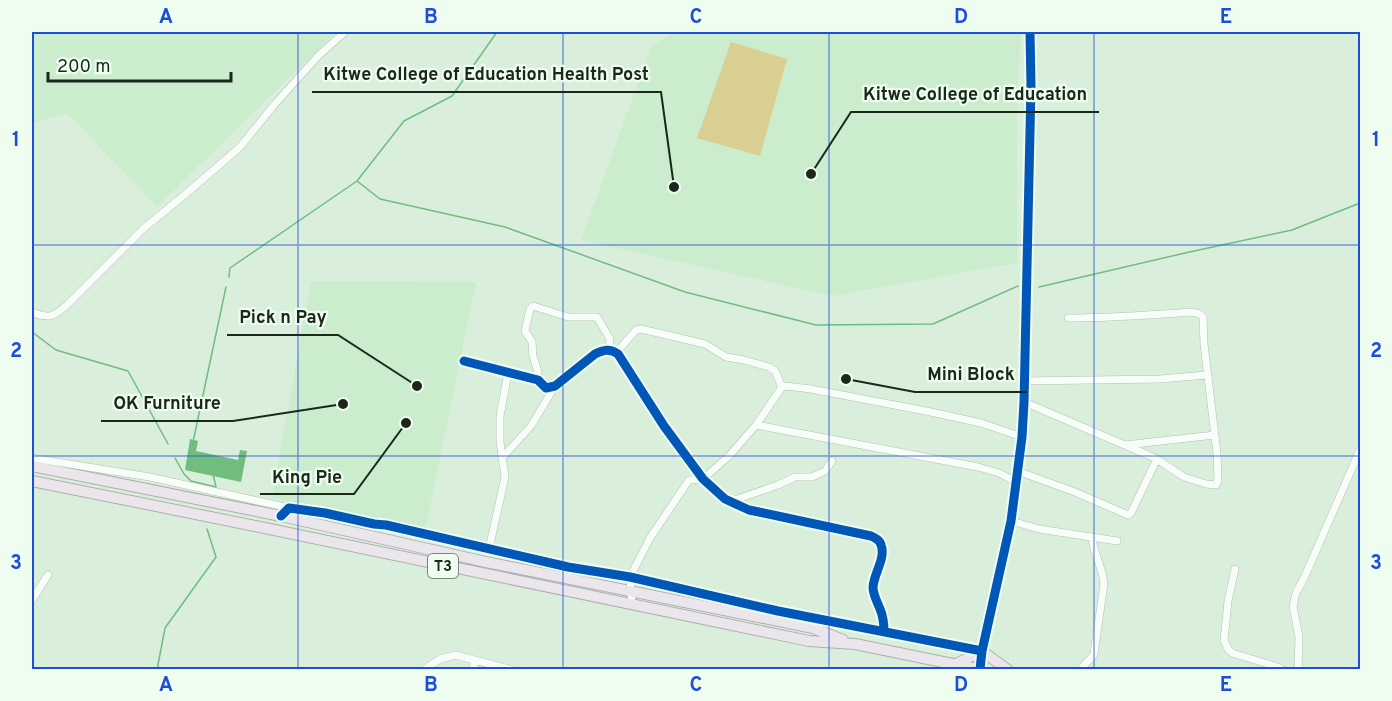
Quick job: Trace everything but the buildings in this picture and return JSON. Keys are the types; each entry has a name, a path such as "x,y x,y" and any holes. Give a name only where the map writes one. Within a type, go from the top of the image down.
{"highway":[{"name":"T3","path":"32,466 813,628 855,644"},
{"name":"T3","path":"32,481 809,641 855,644 981,669"},
{"path":"954,665 982,651 1008,669"}],"street":[{"path":"32,312 44,317 55,315 68,304 143,229 240,147 319,55 345,32"},
{"path":"981,669 982,651 1011,521 1022,437 1031,86 1030,32"},
{"path":"538,380 532,342 525,331 532,306 568,317 597,317 610,339 613,351 664,426 703,479 729,502 759,512 871,536 879,541 882,546 881,555 873,588 882,615 884,632"},
{"path":"1024,402 1157,459 1184,477 1215,485 1218,480 1203,317 1191,312 1068,318"},
{"path":"502,458 531,426 555,386 595,354 602,351 613,351 636,330 705,344 726,357 769,367 775,370 782,387"},
{"path":"464,361 538,380 546,388 555,386"},
{"path":"489,549 505,477 500,416 508,373"},
{"path":"1023,381 1208,376"},
{"path":"632,604 630,577 650,538 689,480 703,479 729,456 756,425 782,387 811,389 931,412 981,423 1022,437"},
{"path":"756,425 978,467 999,473 1016,482"},
{"path":"1123,445 1215,435"},
{"path":"1298,669 1299,637 1293,606 1296,592 1360,450"},
{"path":"32,458 150,477 289,508 386,525 568,567 630,577 778,611 982,651"},
{"path":"1017,471 1075,492 1128,515 1157,459"},
{"path":"729,502 795,477 812,477 825,471 832,461"},
{"path":"281,516 289,508"},
{"path":"1011,521 1039,529 1117,541"},
{"path":"1081,669 1094,654 1104,584 1103,574 1092,546 1092,537"},
{"path":"1235,569 1228,601 1224,640 1228,649 1232,653 1283,669"},
{"path":"32,600 48,575"},
{"path":"423,669 440,659 455,655 513,669"},
{"path":"472,669 476,661"}],"shaded area":[{"path":"32,32 336,32 157,207 67,113 32,124"},
{"path":"674,32 1021,32 1017,107 1017,263 832,296 581,240 651,47"},
{"path":"731,42 787,59 760,156 697,138"},
{"path":"311,281 476,282 425,532 272,498"},
{"path":"190,439 198,441 196,451 238,460 240,450 247,451 241,482 185,470"}],"waterway":[{"path":"229,277 230,268 357,181 404,121 452,96 497,32"},
{"path":"357,181 380,199 505,227 685,292 816,325 933,324 1018,286"},
{"path":"1039,287 1292,230 1360,203"},
{"path":"193,442 226,287"},
{"path":"32,332 56,350 128,371 168,444"},
{"path":"175,458 191,481 216,487 213,474"},
{"path":"157,670 165,628 216,557 207,529"}],"cycle path":[{"path":"980,669 1011,521 1022,437 1031,86 1030,32"},
{"path":"464,361 538,380 546,388 555,386 601,351 612,351 618,354 664,426 703,479 725,499 749,510 871,536 878,540 882,555 873,587 883,617 884,632"},
{"path":"281,516 289,508 325,513 568,567 630,577 778,611 982,651"}],"place":[{"name":"Kitwe College of Education","path":"811,174"},
{"name":"Kitwe College of Education Health Post","path":"674,187"},
{"name":"Mini Block","path":"846,379"},
{"name":"Pick n Pay","path":"417,386"},
{"name":"OK Furniture","path":"343,404"},
{"name":"King Pie","path":"406,423"}]}
